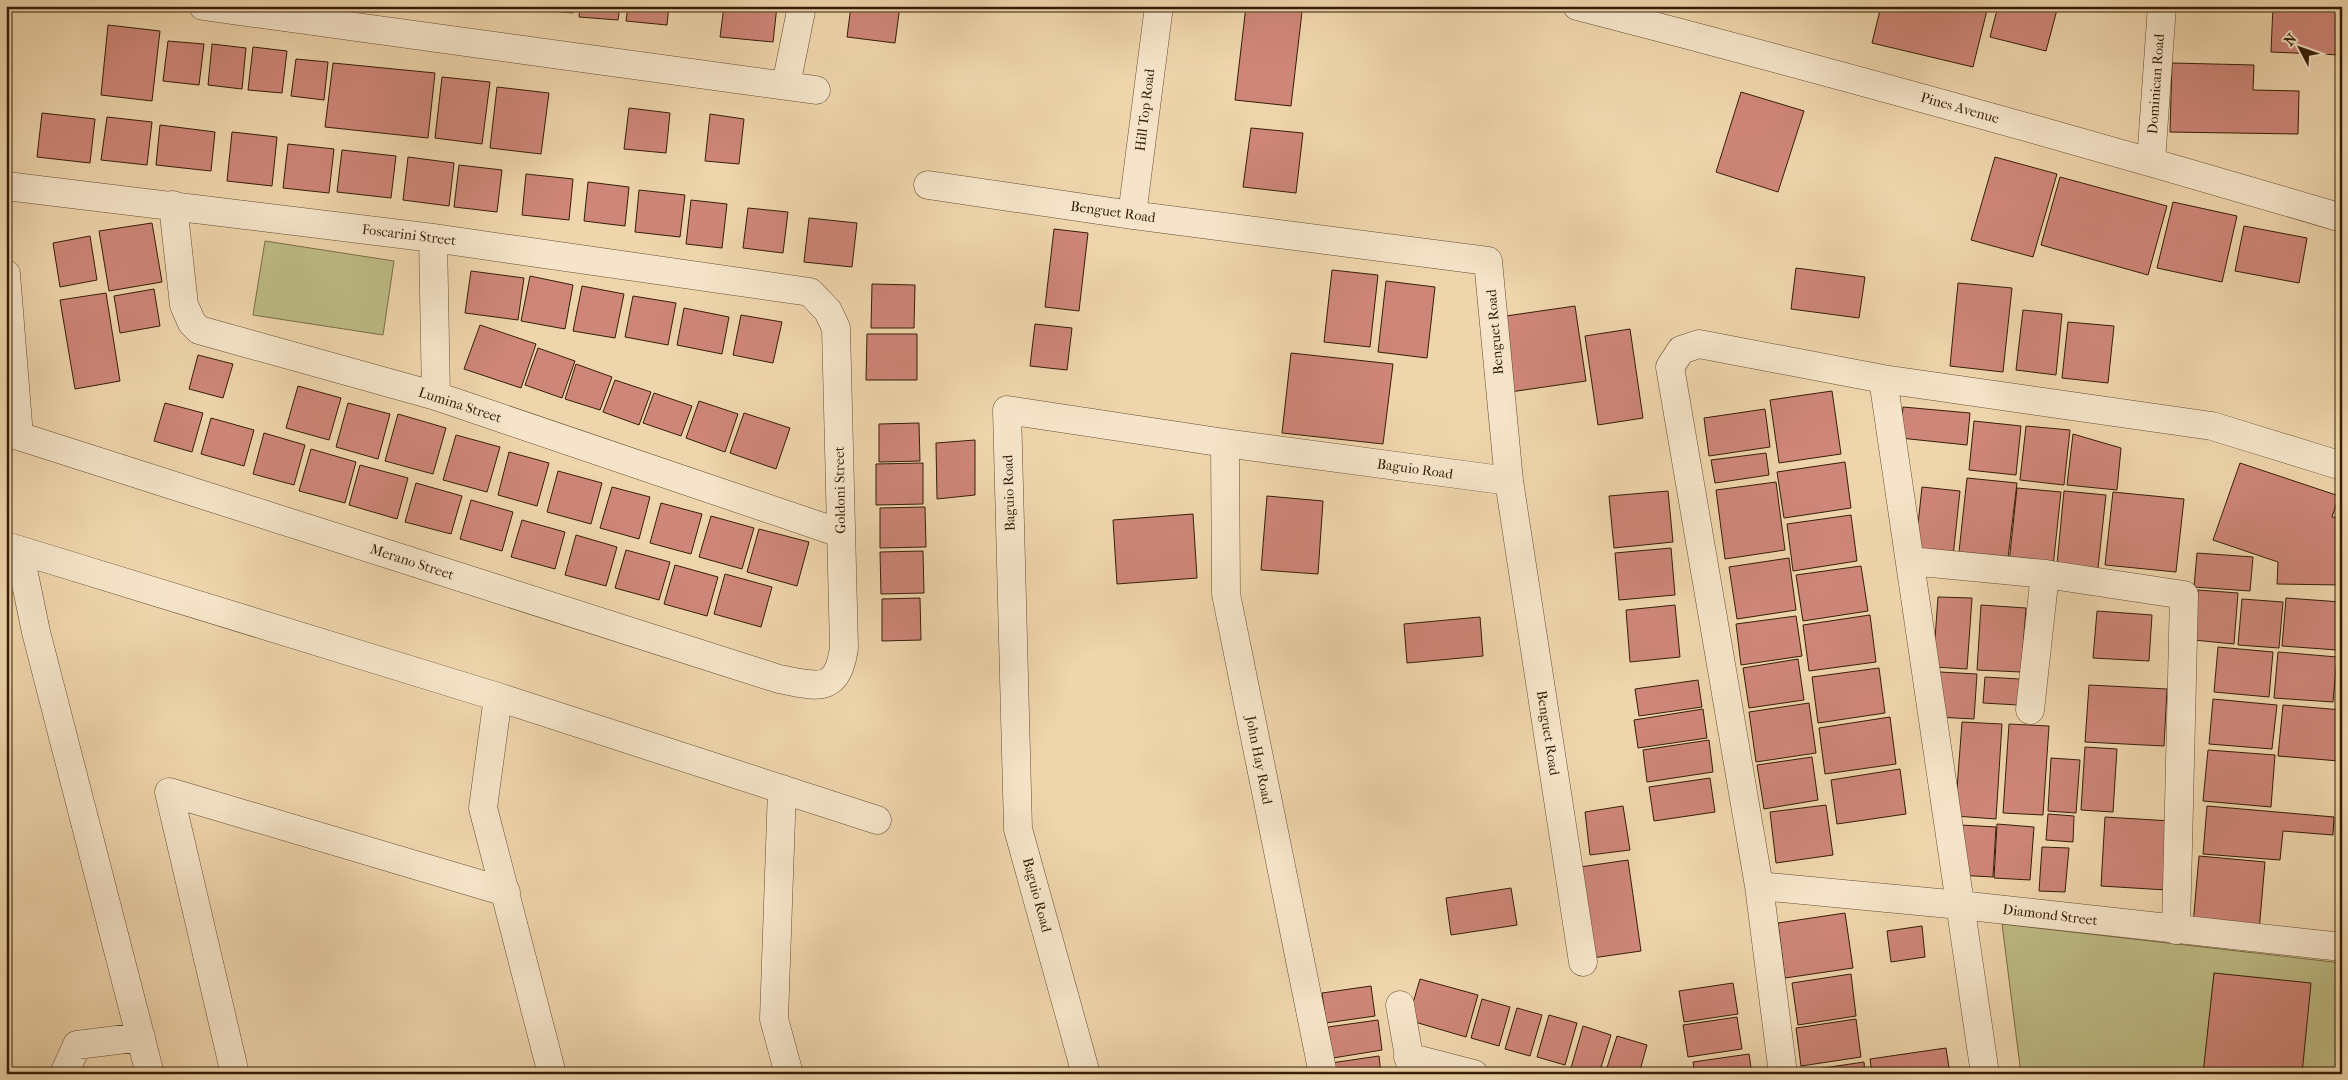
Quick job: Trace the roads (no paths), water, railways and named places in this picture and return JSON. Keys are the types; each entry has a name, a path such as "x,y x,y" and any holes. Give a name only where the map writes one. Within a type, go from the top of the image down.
{"street":[{"path":"203,6 816,90"},
{"path":"786,85 802,6"},
{"name":"Hill Top Road","path":"1132,215 1159,6"},
{"name":"Pines Avenue","path":"1577,6 1784,59 2151,162 2342,218"},
{"name":"Dominican Road","path":"2151,162 2162,6"},
{"name":"Benguet Road","path":"928,185 1132,215 1488,261 1509,481 1582,962"},
{"name":"Foscarini Street","path":"6,186 433,238 810,292"},
{"name":"Lumina Street","path":"172,205 184,305 192,323 199,330 436,396 840,532"},
{"path":"433,238 436,396"},
{"path":"6,274 12,434"},
{"name":"Goldoni Street","path":"810,292 828,311 836,328 844,648 841,665 832,680 819,686"},
{"path":"1783,1074 1759,886 1670,367 1681,350 1699,344 1883,379 2212,426 2342,466"},
{"path":"1883,379 1985,1074"},
{"name":"Baguio Road","path":"1086,1074 1018,828 1007,410 1225,443 1509,481"},
{"name":"Merano Street","path":"12,434 779,679 819,686"},
{"name":"John Hay Road","path":"1225,443 1226,594 1323,1074"},
{"path":"12,548 498,697 877,820"},
{"path":"12,548 36,632 150,1074"},
{"path":"1910,562 2045,574 2184,595 2176,930"},
{"path":"2030,710 2045,574"},
{"path":"498,697 483,808 552,1074"},
{"path":"782,789 774,1018 789,1074"},
{"path":"235,1074 169,792 506,892"},
{"name":"Diamond Street","path":"1759,886 1960,905 2342,947"},
{"path":"1400,1005 1410,1065 1474,1074"},
{"path":"64,1074 77,1045 142,1037"}]}
